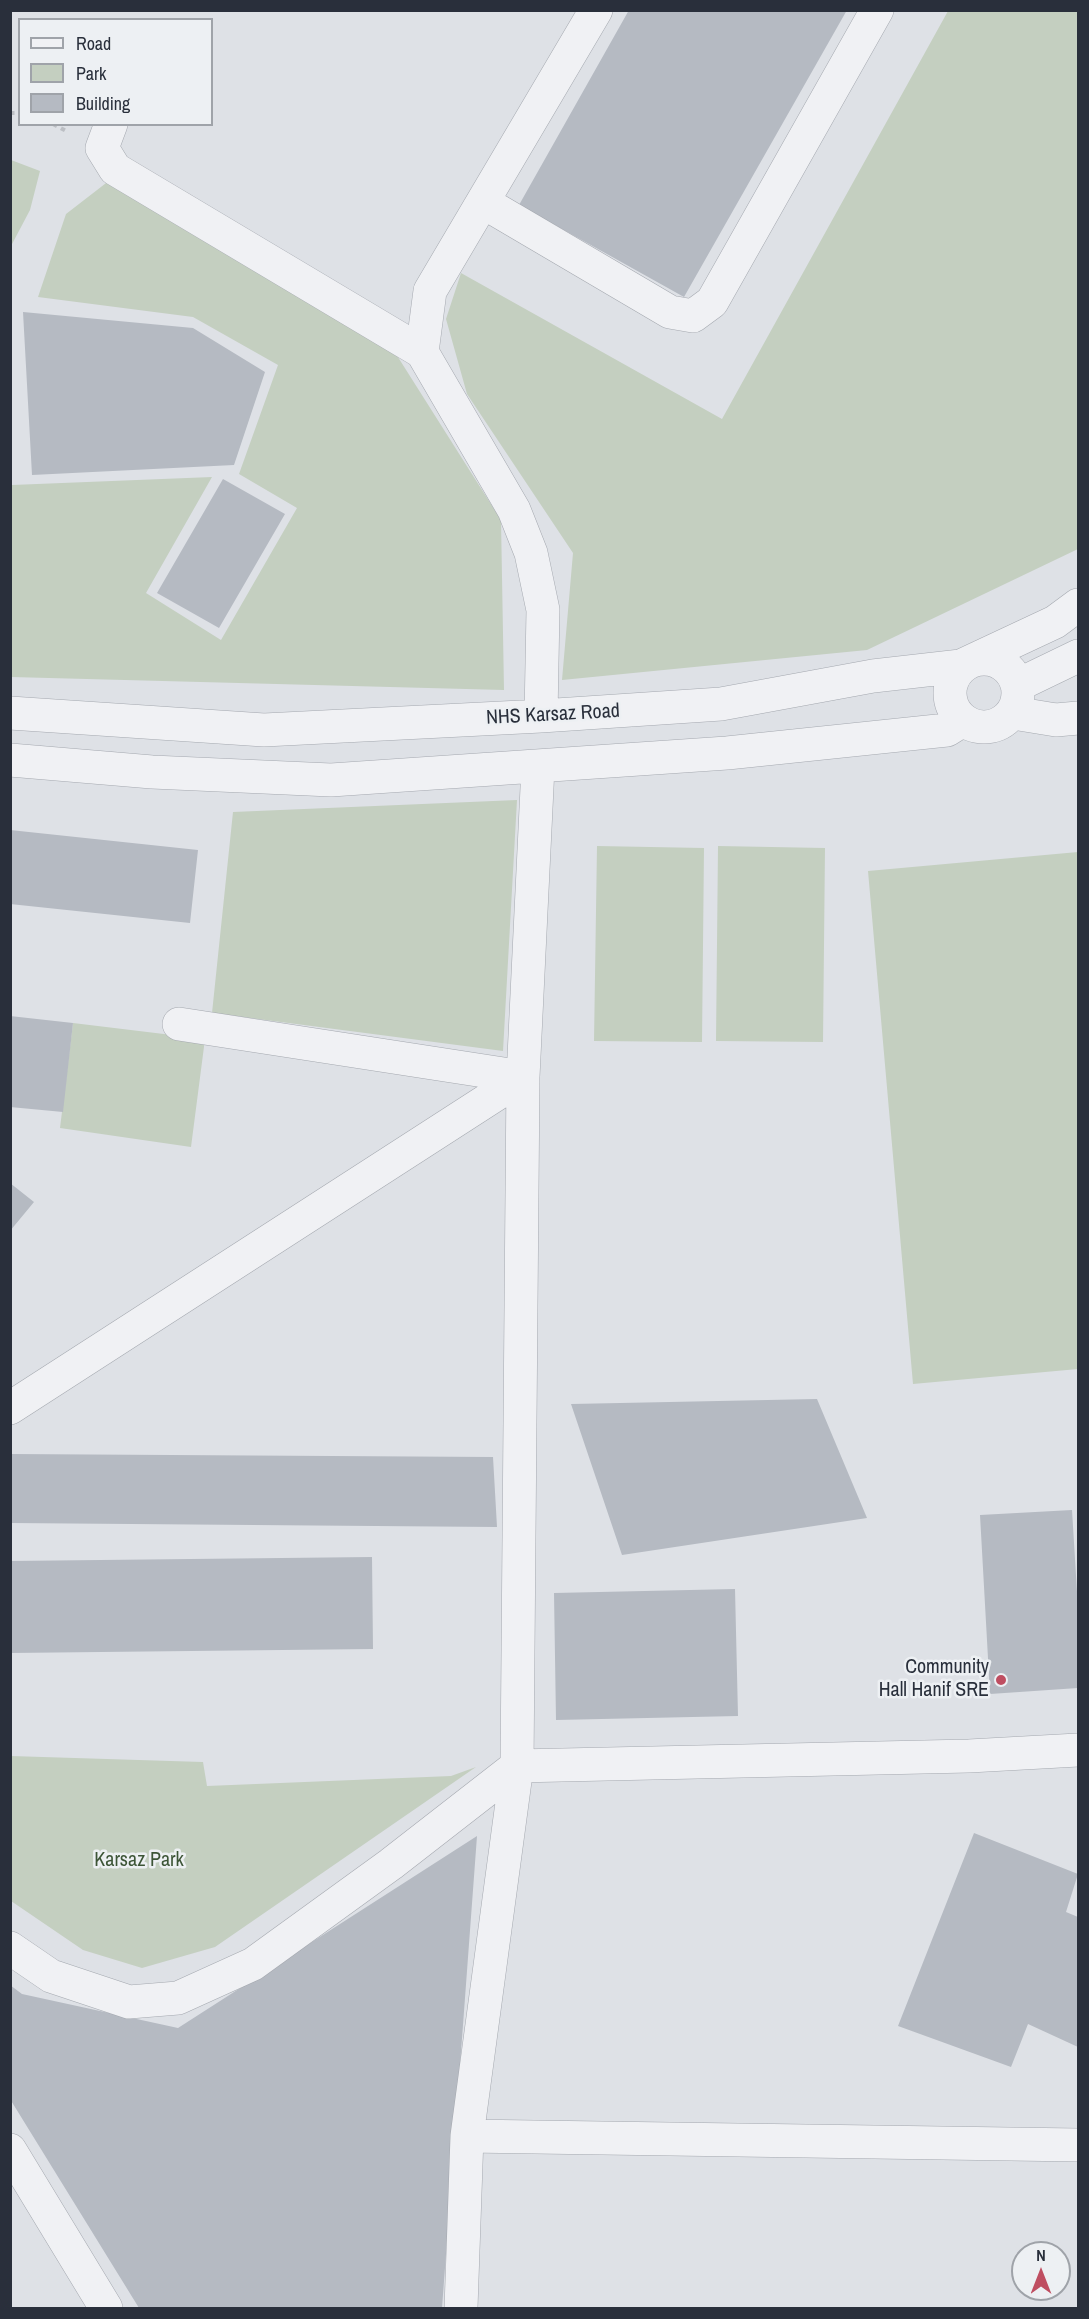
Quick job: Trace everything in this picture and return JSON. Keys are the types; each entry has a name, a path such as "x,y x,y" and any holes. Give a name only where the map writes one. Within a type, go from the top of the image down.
{"street":[{"path":"422,352 430,291 596,10"},
{"path":"483,202 670,312 693,316 712,302 877,10"},
{"path":"110,126 102,148 115,169 422,352 514,510 531,554 543,610 541,716"},
{"name":"NHS Karsaz Road","path":"10,713 264,730 721,704 873,676 968,663 1054,622 1078,605"},
{"path":"1015,699 1014,675 998,661 978,659 968,663 959,669 950,690 951,701 963,720 984,727 995,725 1015,699 1078,656"},
{"path":"1015,699 1056,720 1078,718"},
{"path":"10,760 152,772 332,780 727,753 947,730 963,720"},
{"path":"461,2308 467,2136 517,1766 523,1077 538,767"},
{"path":"179,1024 523,1077"},
{"path":"10,1408 523,1077"},
{"path":"10,1948 51,1976 129,2002 178,1998 253,1964 391,1864 517,1766 969,1756 1078,1750"},
{"path":"467,2136 1078,2145"},
{"path":"10,2150 106,2308"}],"green space":[{"path":"948,11 1078,11 1078,549 867,650 562,680 573,553 467,394 446,319 461,273 722,419"},
{"path":"11,160 40,171 30,210 11,246"},
{"path":"110,180 396,354 501,520 504,690 11,677 12,485 212,477 146,593 221,640 297,508 239,474 278,365 193,317 38,297 66,214"},
{"path":"517,800 503,1051 212,1013 233,812"},
{"path":"597,846 704,848 702,1042 594,1041"},
{"path":"718,846 825,848 823,1042 716,1041"},
{"path":"1078,852 1078,1369 913,1384 868,871"},
{"path":"73,1023 205,1039 191,1147 60,1128"},
{"name":"Karsaz Park","path":"11,1756 203,1762 207,1786 451,1776 476,1767 215,1947 142,1968 83,1950 11,1901"}],"building":[{"path":"629,10 847,10 684,297 519,205"},
{"path":"23,312 193,328 265,372 234,465 32,475"},
{"path":"223,479 285,514 219,628 157,593"},
{"path":"10,830 198,850 190,923 10,904"},
{"path":"10,1016 73,1023 63,1112 10,1107"},
{"path":"10,1183 34,1202 10,1231"},
{"path":"817,1399 867,1518 622,1555 571,1404"},
{"path":"10,1454 493,1457 497,1527 10,1523"},
{"path":"1072,1510 1078,1608 1078,1688 990,1694 980,1515"},
{"path":"372,1557 373,1649 10,1653 10,1561"},
{"path":"735,1589 738,1716 556,1720 554,1593"},
{"path":"974,1833 1078,1874 1066,1912 1078,1917 1078,2047 1028,2024 1011,2067 898,2026"},
{"path":"477,1836 442,2308 139,2308 10,2099 10,1985 22,1994 178,2028"}],"place":[{"name":"Community Hall Hanif SRE","path":"1001,1680"}]}
